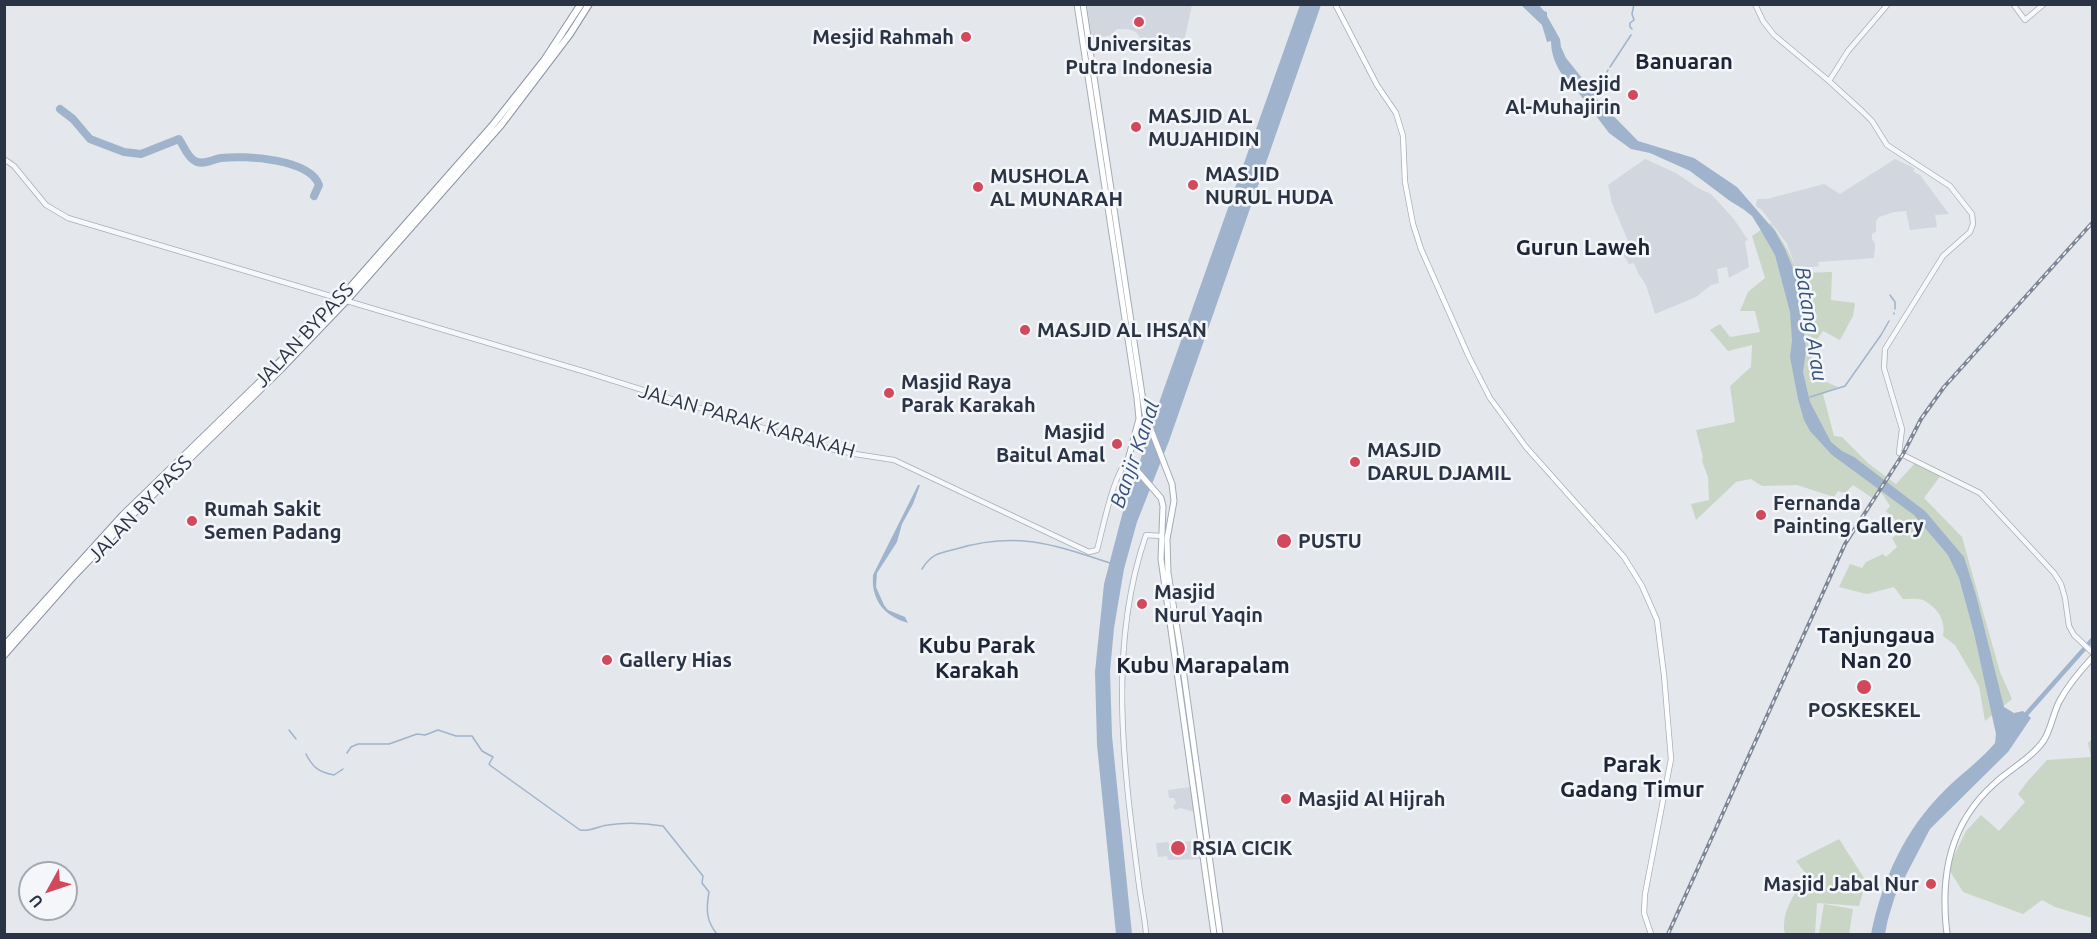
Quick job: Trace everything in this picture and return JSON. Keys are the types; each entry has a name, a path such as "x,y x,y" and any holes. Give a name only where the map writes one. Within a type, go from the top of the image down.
{"highway":[{"name":"JALAN BYPASS","path":"281,369 347,300 454,174 537,70 581,4"},
{"path":"454,174 495,131 534,82 589,4"},
{"name":"JALAN BYPASS","path":"4,646 68,574 340,299 454,174"},
{"name":"JALAN BY PASS","path":"4,655 162,481 281,369"}],"main road":[{"path":"1077,4 1114,227 1139,419 1130,463 1161,498 1163,513 1160,547 1211,890 1220,934"},
{"path":"1083,4 1085,44"},
{"path":"1335,4 1377,85 1396,113 1403,136 1405,182 1413,224 1421,249 1482,383 1526,447 1624,556 1642,586 1657,620 1671,759 1664,803 1647,877 1644,913 1651,934"},
{"path":"1124,298 1145,414 1168,469 1174,501 1167,539 1165,573"},
{"path":"1947,934 1944,905 1947,865 1956,836 1980,798 2042,742 2061,699 2073,680 2092,658"},
{"path":"1211,890 1214,934"}],"street":[{"path":"1755,4 1763,21 1774,35 1872,121 1890,147 1953,189 1969,209 1973,218 1970,231 1943,256 1885,349 1884,368 1902,429 1899,453 1974,490 1991,503 2054,573 2066,598 2068,624 2074,635 2092,652"},
{"path":"1829,81 1848,51 1888,4"},
{"path":"2013,4 2025,20 2044,4"},
{"name":"JALAN PARAK KARAKAH","path":"4,159 14,166 46,206 68,218 590,373 826,448 894,460 1089,552 1097,550 1115,483 1120,471 1130,463"},
{"path":"1146,934 1133,837 1121,698 1127,614 1138,557 1146,535 1161,536"}],"shaded area":[{"name":"Universitas Putra Indonesia","path":"1087,4 1192,5 1183,46 1148,48 1136,32 1128,29 1117,29 1111,35 1092,39"},
{"path":"1645,159 1676,173 1711,194 1733,218 1748,240 1745,241 1749,267 1729,278 1727,267 1717,269 1719,283 1711,285 1696,297 1655,314 1646,285 1634,263 1629,264 1622,253 1628,241 1612,203 1608,185"},
{"path":"1895,159 1914,168 1914,172 1920,175 1949,214 1935,215 1937,227 1910,230 1906,211 1879,217 1876,222 1876,231 1872,234 1875,246 1874,258 1818,262 1819,266 1796,269 1787,244 1762,210 1756,206 1757,199 1767,199 1824,184 1840,194"},
{"path":"1190,787 1195,812 1180,808 1175,810 1173,806 1176,803 1174,798 1169,798 1168,790"},
{"name":"RSIA CICIK","path":"1197,840 1201,859 1168,860 1167,856 1158,857 1156,843 1168,842 1169,844"}],"green space":[{"path":"1771,223 1798,273 1832,272 1831,300 1855,303 1853,316 1840,340 1823,331 1811,349 1811,357 1818,367 1813,371 1815,377 1838,387 1823,394 1834,436 1842,437 1869,464 1896,484 1915,463 1941,475 1924,498 1962,537 2000,672 2012,699 1985,721 1979,686 1955,645 1943,636 1942,620 1933,607 1921,599 1903,599 1894,587 1867,594 1839,587 1850,564 1862,568 1866,562 1883,554 1886,557 1897,547 1892,538 1905,529 1886,511 1890,506 1881,492 1874,499 1853,485 1845,493 1838,491 1834,497 1797,485 1762,486 1751,479 1736,482 1696,520 1691,504 1709,500 1708,477 1702,461 1696,430 1735,422 1730,386 1751,367 1752,345 1728,351 1710,330 1720,324 1730,337 1760,332 1755,311 1740,311 1748,292 1765,278 1752,236"},
{"path":"2092,739 2092,918 2055,907 2042,900 2023,914 1963,892 1948,868 1966,831 1981,815 1999,831 2025,802 2018,794 2047,760 2091,757 2088,743"},
{"path":"1839,839 1866,881 1859,906 1817,903 1815,934 1785,934 1787,910 1807,875 1796,861"},
{"path":"1824,904 1853,909 1849,934 1819,934"}],"water":[{"path":"1300,5 1321,5 1169,441 1137,522 1124,569 1114,628 1110,671 1112,736 1132,934 1116,934 1097,745 1095,672 1104,584 1126,500 1136,477 1155,414"},
{"path":"1521,5 1539,5 1547,12 1566,58 1584,78 1584,82 1593,93 1596,93 1595,97 1638,141 1694,158 1737,187 1775,231 1797,278 1806,350 1803,372 1810,402 1831,442 1925,511 1964,557 1976,595 2004,707 2014,713 2023,711 2031,718 2008,752 1930,829 1895,896 1885,934 1871,934 1889,875 1907,838 1931,805 1995,743 1996,734 1974,633 1959,578 1948,555 1914,515 1832,455 1810,431 1798,399 1790,357 1792,340 1790,312 1775,255 1752,216 1690,171 1650,153 1631,149 1609,133 1561,73 1555,61 1551,41 1547,42 1542,25"},
{"path":"920,485 902,524 897,542 877,573 876,587 884,605 888,610 905,617 908,623 892,616 881,606 874,592 873,575"}],"waterway":[{"path":"1632,29 1630,23 1634,20 1632,14 1634,4"},
{"path":"1610,67 1631,35"},
{"path":"1596,94 1597,90 1602,92 1601,85 1608,70"},
{"path":"60,109 73,119 90,139 124,152 141,154 179,139 190,157 198,162 246,157 291,164 313,176 319,185 314,196"},
{"path":"1890,295 1895,302 1895,309"},
{"name":"Batang Arau","path":"1810,397 1845,386 1889,321"},
{"path":"922,569 932,557 940,553 997,541 1052,545 1110,563"},
{"path":"2022,719 2092,640"},
{"path":"289,730 296,739"},
{"path":"347,753 351,747 358,744 389,744 417,734 425,735 438,730 456,736 472,736 482,751 493,757 489,764 491,766 580,830 622,823 663,826 703,876 702,883 709,892 707,909 709,919 717,934"},
{"path":"306,754 311,763 324,772 334,775 343,769"}],"railway":[{"path":"1668,934 1845,544 1903,454 1921,419 1944,387 2092,223"}],"place":[{"name":"Universitas Putra Indonesia","path":"1139,22"},
{"name":"Mesjid Rahmah","path":"966,37"},
{"name":"Mesjid Al-Muhajirin","path":"1633,95"},
{"name":"MASJID AL MUJAHIDIN","path":"1136,127"},
{"name":"MASJID NURUL HUDA","path":"1193,185"},
{"name":"MUSHOLA AL MUNARAH","path":"978,187"},
{"name":"MASJID AL IHSAN","path":"1025,330"},
{"name":"Masjid Raya Parak Karakah","path":"889,393"},
{"name":"Masjid Baitul Amal","path":"1117,444"},
{"name":"MASJID DARUL DJAMIL","path":"1355,462"},
{"name":"Fernanda Painting Gallery","path":"1761,515"},
{"name":"Rumah Sakit Semen Padang","path":"192,521"},
{"name":"PUSTU","path":"1284,541"},
{"name":"Masjid Nurul Yaqin","path":"1142,604"},
{"name":"Gallery Hias","path":"607,660"},
{"name":"POSKESKEL","path":"1864,687"},
{"name":"Masjid Al Hijrah","path":"1286,799"},
{"name":"RSIA CICIK","path":"1178,848"},
{"name":"Masjid Jabal Nur","path":"1931,884"}],"district":[{"name":"Banuaran","path":"1684,62"},
{"name":"Gurun Laweh","path":"1583,248"},
{"name":"Tanjungaua Nan 20","path":"1876,648"},
{"name":"Kubu Parak Karakah","path":"977,658"},
{"name":"Kubu Marapalam","path":"1203,666"},
{"name":"Parak Gadang Timur","path":"1632,778"}],"water label":[{"name":"Banjir Kanal","path":"1135,454"}]}
